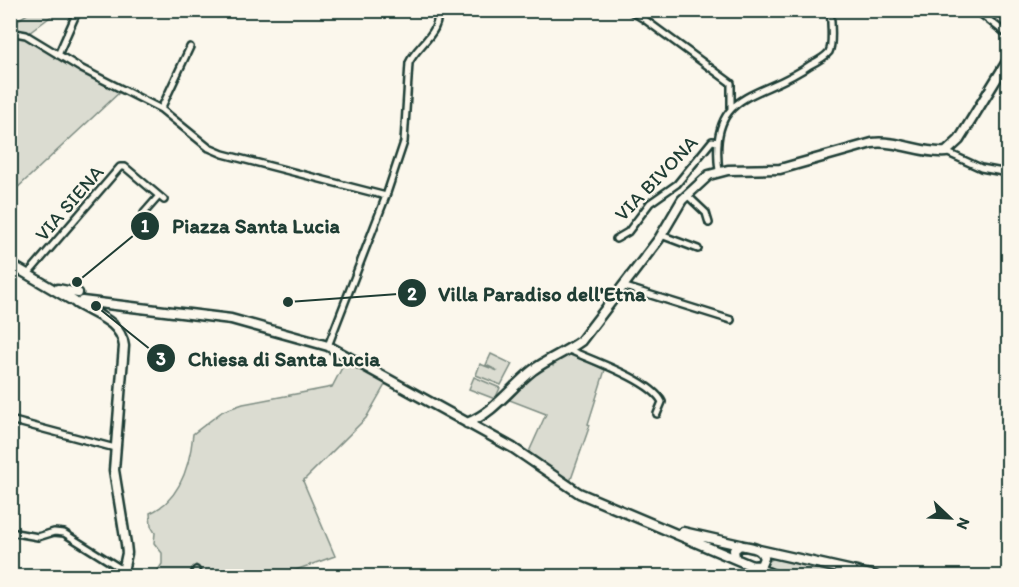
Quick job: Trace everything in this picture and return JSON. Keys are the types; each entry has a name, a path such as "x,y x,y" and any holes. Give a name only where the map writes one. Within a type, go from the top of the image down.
{"main road":[{"path":"467,423 489,411 533,370 581,341 661,235 687,195 703,180 719,171 780,169 886,141 930,151 946,152 959,140 1008,60"},
{"path":"10,264 46,285 79,299 231,319 328,346 513,448 571,488 777,576"},
{"path":"79,299 89,311 114,325 123,339 114,479 127,553 123,573"},
{"path":"571,488 684,532 875,576"},
{"path":"735,557 735,549 741,545"},
{"path":"759,550 763,554 766,569 777,576"},
{"path":"752,566 758,566 773,556 794,558"}],"street":[{"path":"58,55 78,10"},
{"path":"328,346 387,196 404,142 409,63 435,27 438,15 436,10"},
{"path":"629,10 731,83 731,109"},
{"path":"719,171 718,142 721,127 731,109 751,94 800,73 828,52 831,44 830,10"},
{"path":"976,10 1008,35"},
{"path":"10,32 26,35 82,69 162,109 209,148 223,154 387,196"},
{"path":"162,109 190,47"},
{"name":"VIA BIVONA","path":"616,239 627,232 650,203 677,184 712,141 718,142"},
{"path":"946,152 981,168 1008,173"},
{"name":"VIA SIENA","path":"28,274 120,167 125,167 161,198 144,213"},
{"path":"687,195 706,213 709,223"},
{"path":"661,235 698,249"},
{"path":"622,286 731,320"},
{"path":"569,350 645,384 660,397 662,402 657,414"},
{"path":"10,420 115,448"},
{"path":"10,532 38,537 54,532 64,533 123,573"},
{"path":"193,576 196,570"}],"shaded area":[{"path":"32,11 58,11 29,33 13,28 13,23"},
{"path":"10,36 26,38 80,72 121,91 14,191 10,187"},
{"path":"568,352 605,370 588,424 590,425 570,482 528,454 546,414 507,399 528,377 549,363 553,366 554,361"},
{"path":"491,354 512,364 501,385 476,375 480,364 498,371 486,365"},
{"path":"346,360 386,383 366,418 303,481 335,556 279,576 208,576 196,565 190,576 154,576 162,564 162,553 154,543 155,533 151,526 150,513 169,499 182,480 193,434 223,411 243,404 332,387"},
{"path":"474,377 500,388 495,399 469,389"},
{"path":"774,558 855,576 783,576 767,568 767,562"}],"place":[{"name":"Piazza Santa Lucia","path":"77,282"},
{"name":"Villa Paradiso dell'Etna","path":"288,302"},
{"name":"Chiesa di Santa Lucia","path":"96,306"}]}
